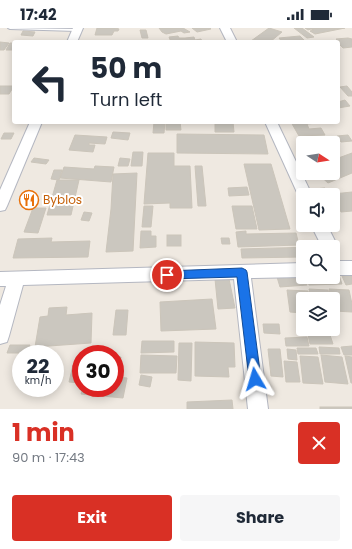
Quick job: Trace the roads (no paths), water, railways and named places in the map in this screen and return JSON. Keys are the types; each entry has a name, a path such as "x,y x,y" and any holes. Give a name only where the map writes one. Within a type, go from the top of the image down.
{"street":[{"path":"226,28 231,40"},
{"path":"73,40 77,29"},
{"path":"0,206 35,124"},
{"path":"272,124 302,188"},
{"path":"0,336 8,279 296,270"},
{"path":"242,272 258,409"}],"lane":[{"path":"10,28 77,29"}],"place":[{"name":"Byblos","path":"29,200"}]}
